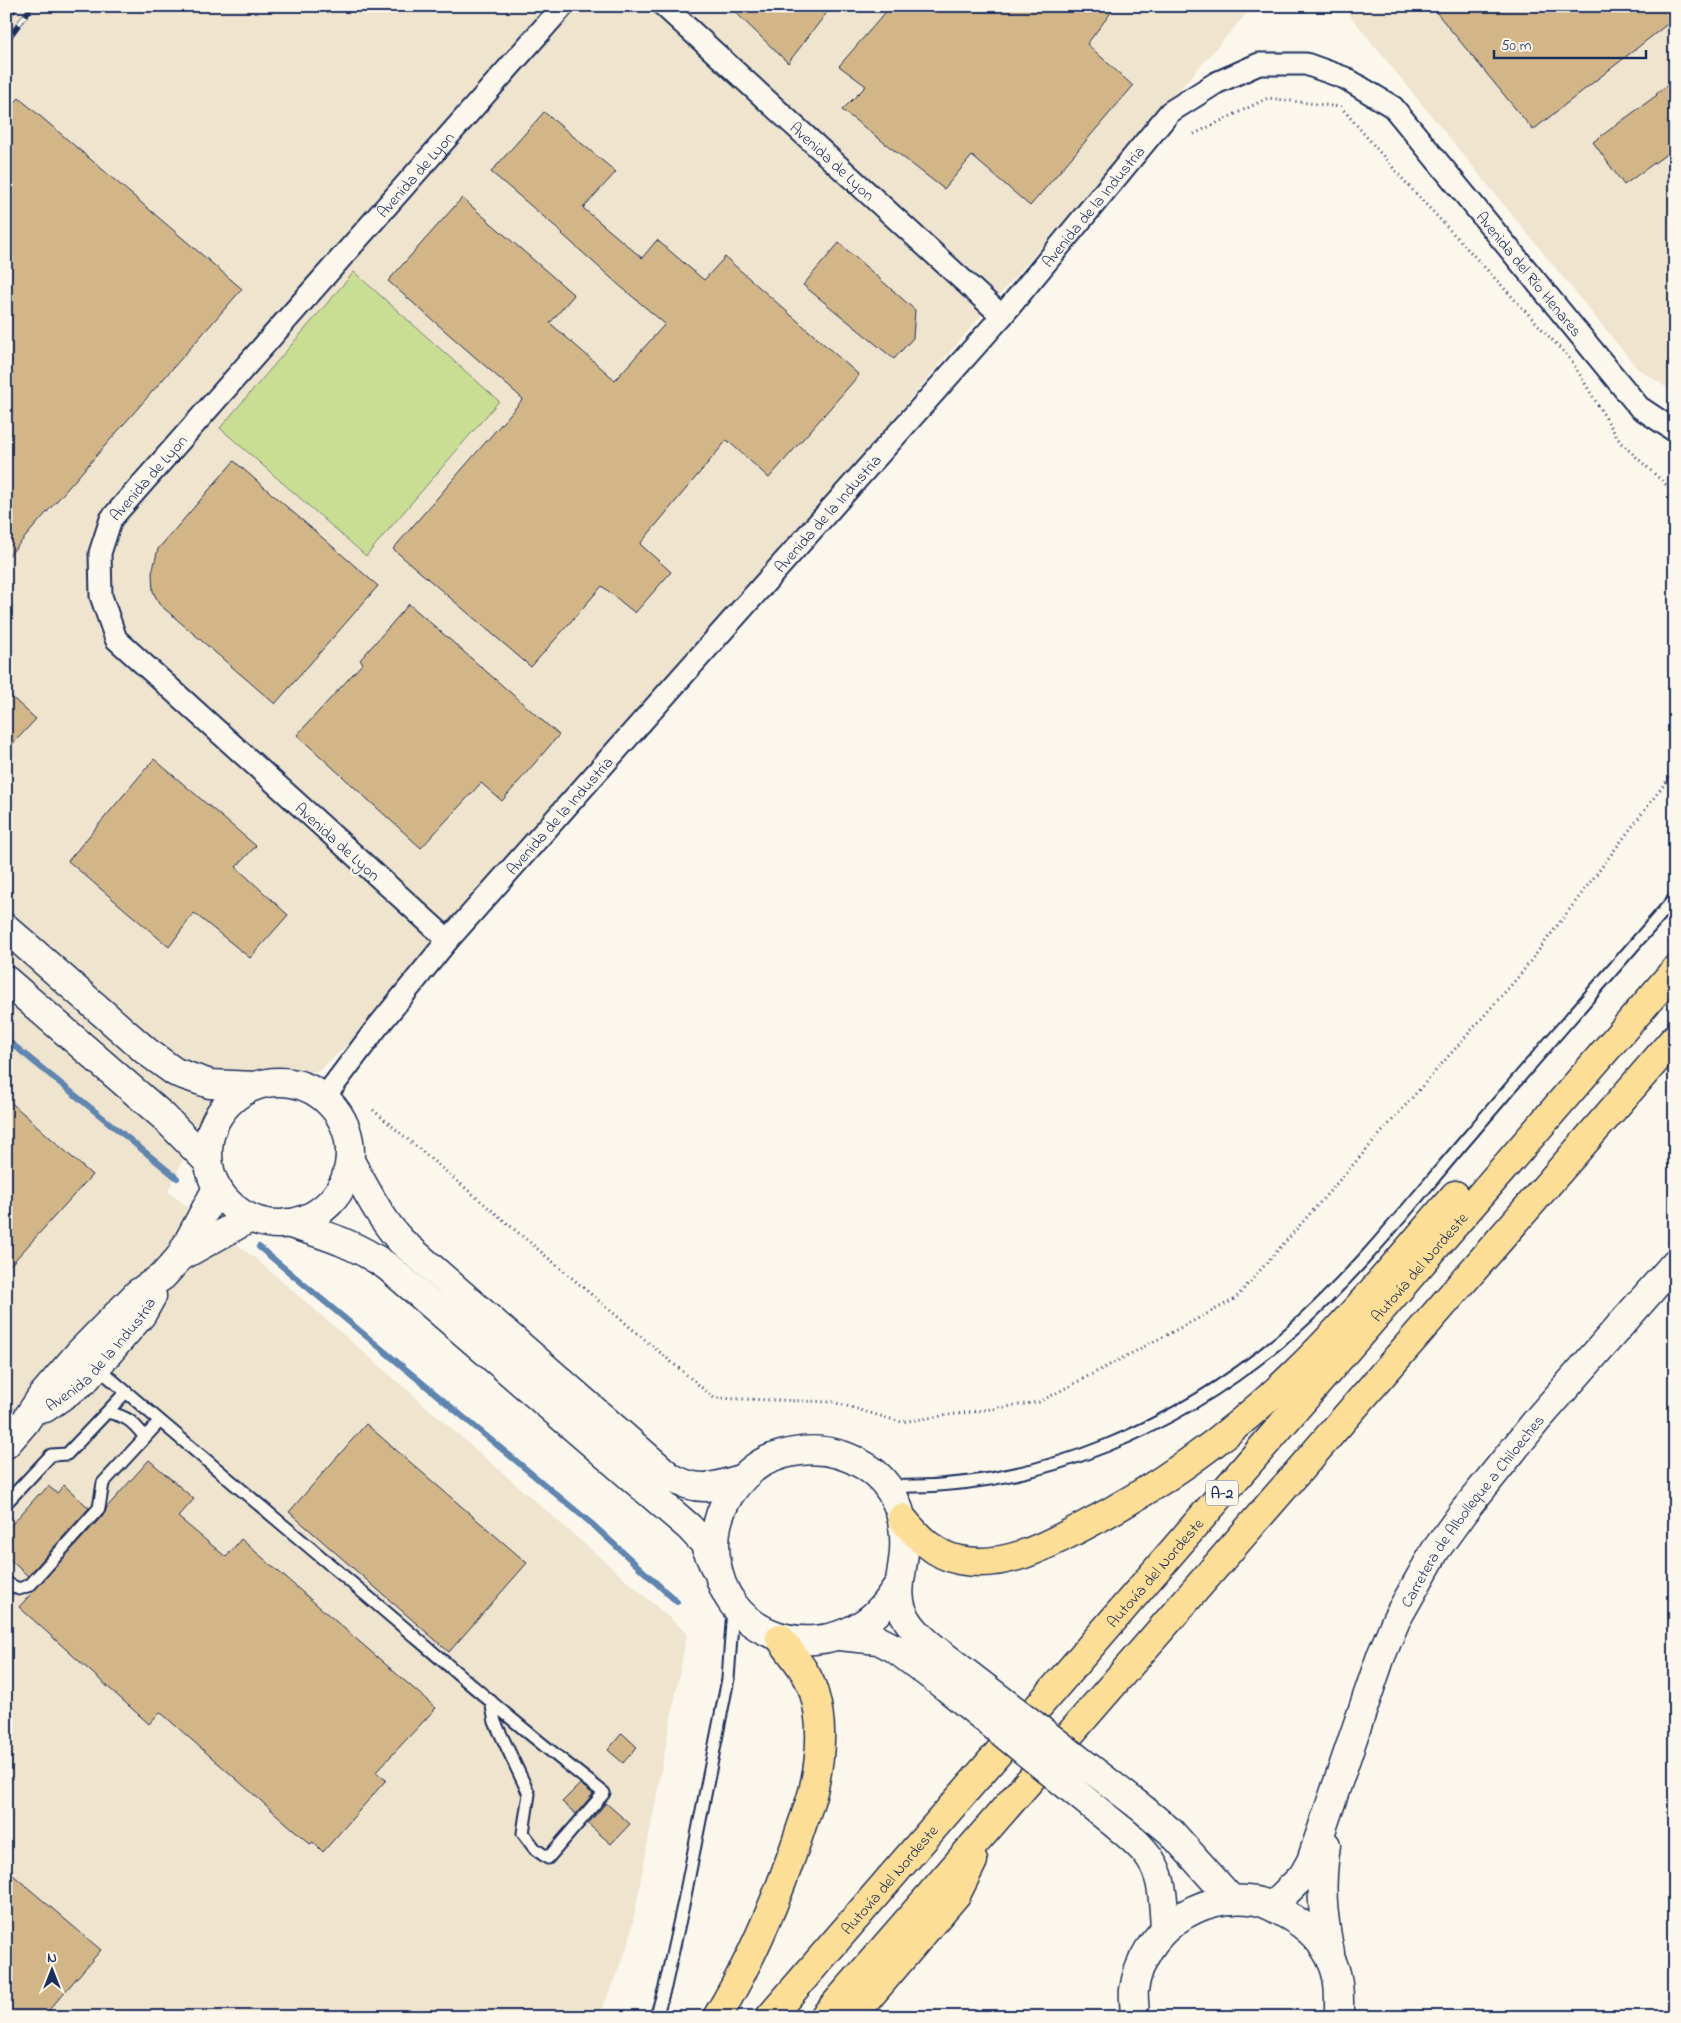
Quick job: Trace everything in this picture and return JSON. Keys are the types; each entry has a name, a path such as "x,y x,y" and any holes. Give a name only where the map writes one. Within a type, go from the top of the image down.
{"highway":[{"path":"902,1518 920,1539 940,1553 958,1560 978,1562 1001,1561 1024,1555 1098,1518 1169,1476 1212,1445 1293,1375 1322,1345 1609,1018 1675,954"},
{"name":"Autovía del Nordeste","path":"770,2017 1675,970"},
{"name":"A-2","path":"824,2017 1675,1038"},
{"path":"716,2017 737,1980 783,1882 814,1787 820,1743 819,1720 814,1692 800,1666 780,1638"},
{"path":"852,2017 956,1895 994,1822"}],"main road":[{"path":"6,928 146,1051 175,1072 210,1084 255,1086 279,1082 303,1086 324,1098 337,1111 345,1126 350,1143 350,1161 345,1179 336,1196 322,1209 306,1218 287,1223"},
{"path":"6,980 164,1117 208,1162"},
{"path":"255,1086 234,1098 218,1116 209,1138 208,1162 211,1175 217,1188 228,1202 250,1218 264,1222 287,1223 349,1243 369,1253 388,1267 689,1527 704,1543 724,1589 733,1604 749,1621 780,1638 813,1641 839,1636 862,1625 884,1607 899,1584"},
{"path":"350,1161 388,1227 401,1241 466,1296 670,1477 684,1485 700,1488 718,1486 740,1479"},
{"path":"171,1266 217,1188"},
{"path":"171,1266 250,1218"},
{"name":"Carretera de Albolleque a Chiloeches","path":"1272,1906 1302,1877 1311,1861 1381,1656 1396,1620 1435,1551 1464,1511 1538,1419 1675,1264"},
{"name":"Avenida de la Industria","path":"6,1444 68,1365 138,1293 171,1266"},
{"name":"Avenida de la Industria","path":"25,1422 84,1381 142,1314 171,1266"},
{"path":"97,1367 91,1357 131,1314 138,1293"},
{"path":"718,1573 714,1540 722,1507 740,1479 762,1462 788,1452 815,1449 842,1454 867,1467 887,1486 897,1502 902,1518 904,1551 899,1584 903,1613 912,1626 928,1642 954,1678 1138,1843 1150,1857 1159,1877 1163,1893 1164,1929"},
{"path":"839,1636 878,1640 954,1678 1138,1804 1171,1832 1232,1900"},
{"name":"Carretera de Albolleque a Chiloeches","path":"1334,1796 1321,1891 1323,1918 1339,1990 1339,2017"},
{"path":"1135,2017 1134,1990 1144,1957 1164,1929 1184,1914 1207,1904 1232,1900 1256,1901 1272,1906 1301,1922 1320,1941 1333,1964"}],"street":[{"name":"Avenida de Lyon","path":"448,940 116,639 102,596 100,553 111,519 563,6"},
{"name":"Avenida de Lyon","path":"664,6 1002,316"},
{"name":"Avenida de la Industria","path":"324,1098 375,1030 448,940 1002,316 1170,112 1216,83 1259,64 1306,64 1345,78 1394,107"},
{"name":"Avenida del Río Henares","path":"1394,107 1639,407 1675,431"}],"lane":[{"path":"887,1486 948,1485 987,1480 1066,1460 1125,1437 1168,1417 1236,1375 1296,1328 1356,1268 1675,898"},
{"path":"97,1367 491,1701 566,1764 604,1793 548,1858 535,1849 523,1833 530,1794 495,1722 491,1701"},
{"path":"6,1503 51,1455 67,1454 126,1392"},
{"path":"107,1412 124,1416 145,1437"},
{"path":"6,1583 19,1589 30,1585 99,1508 103,1483 160,1421"},
{"path":"656,2017 684,1901 726,1688 733,1604"}],"path":[{"path":"1194,134 1268,98 1341,107 1407,184 1571,360 1620,442 1675,492"},
{"path":"373,1110 714,1398 833,1402 901,1422 1039,1402 1235,1299 1520,975 1675,770"}],"shaded area":[{"path":"6,6 1253,6 979,318 785,546 371,1022 319,1071 216,1086 168,1192 255,1258 687,1633 629,1943 599,2017 6,2017"},
{"path":"1342,6 1675,6 1675,393 1637,368"}],"green space":[{"path":"354,272 499,401 366,556 220,428"}],"building":[{"path":"729,6 832,6 788,63"},
{"path":"891,6 1116,6 1087,44 1133,86 1030,206 972,156 944,189 842,110 866,86 839,66"},
{"path":"1431,6 1675,6 1675,18 1533,130"},
{"path":"1675,79 1675,148 1624,185 1593,142 1657,95"},
{"path":"19,98 242,289 6,559 6,112"},
{"path":"544,112 616,172 583,208 642,258 657,240 704,280 725,257 859,375 769,478 727,440 640,544 671,572 635,613 602,586 531,667 393,549 523,399 388,281 462,198 574,295 550,323 615,380 665,324 491,172"},
{"path":"839,243 915,310 913,338 894,359 803,285"},
{"path":"234,461 378,586 275,704 159,604 153,591 152,573 158,549"},
{"path":"409,604 559,735 502,801 481,783 421,848 297,735 363,663 360,660"},
{"path":"6,692 36,719 6,751"},
{"path":"154,759 256,846 236,867 288,915 250,958 194,913 169,947 68,861"},
{"path":"6,1098 92,1175 6,1270"},
{"path":"366,1424 527,1563 449,1652 289,1512"},
{"path":"149,1460 194,1499 178,1517 226,1557 241,1539 436,1708 376,1772 386,1780 323,1852 313,1842 310,1844 160,1712 149,1724 19,1607 105,1513 107,1507"},
{"path":"64,1485 89,1508 28,1576 6,1556 6,1531 48,1486 57,1493"},
{"path":"622,1733 637,1747 623,1763 608,1750"},
{"path":"580,1784 593,1794 576,1814 562,1802"},
{"path":"606,1803 630,1824 611,1844 588,1824"},
{"path":"6,1869 101,1950 43,2017 6,2017"}],"waterway":[{"path":"6,1039 177,1178"},
{"path":"259,1247 592,1524 677,1602"}],"railway":[{"path":"6,21 16,6"},
{"path":"6,42 32,6"}]}
